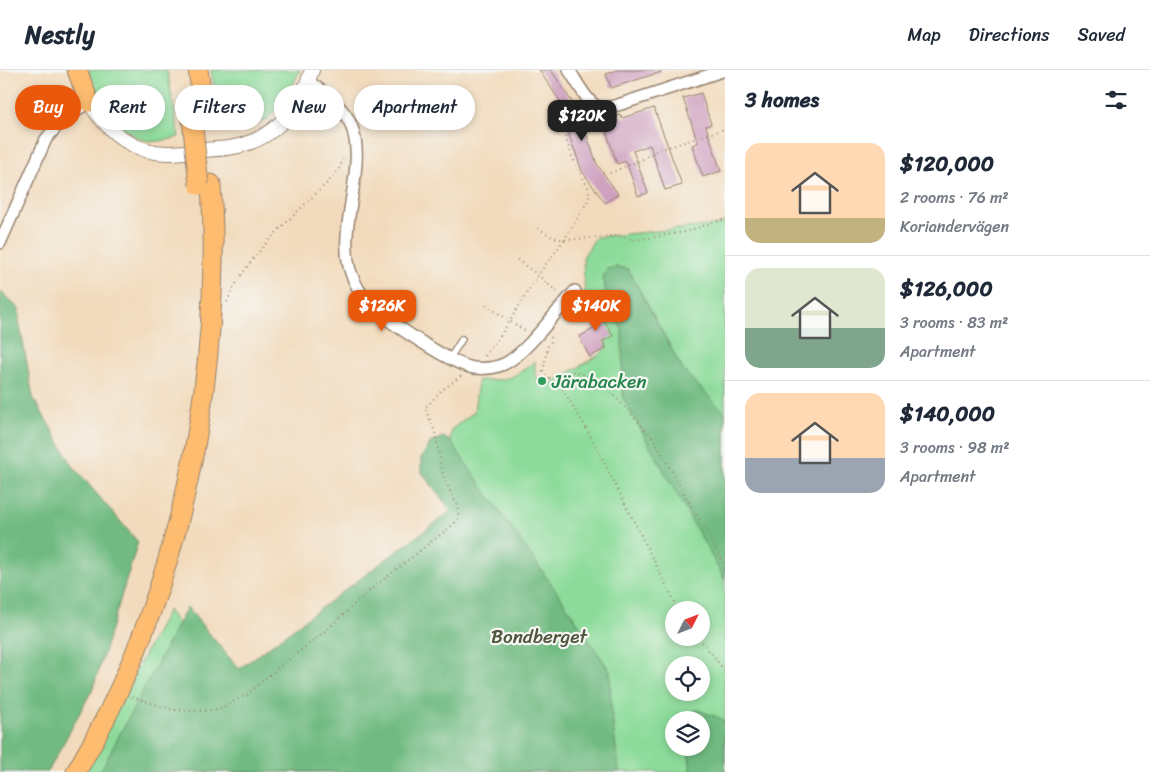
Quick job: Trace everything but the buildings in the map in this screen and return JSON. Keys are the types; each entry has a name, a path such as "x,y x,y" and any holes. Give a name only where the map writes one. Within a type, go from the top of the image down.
{"highway":[{"path":"77,70 89,102"},
{"path":"186,70 190,85"},
{"path":"198,70 198,85"},
{"path":"76,772 113,701 142,634 166,563 188,481 200,415 210,330 214,258 199,130"},
{"path":"62,772 106,690 129,635 156,556 176,482 188,416 198,335 205,185"}],"street":[{"path":"569,70 591,103 599,108 621,104 725,70"},
{"path":"0,243 46,139 63,119 89,102 114,133 126,142 151,151 168,153 235,147 260,138 277,127 292,111 310,76 339,106 347,116 352,128 356,145 356,163 346,238 347,257 351,274 358,288 368,302 385,318 450,358 474,368 501,365 510,361 520,352 575,291"}],"lane":[{"path":"450,358 462,339"}],"path":[{"path":"132,697 174,710 199,711 220,709 248,694 324,632 370,590 454,524 459,518 457,506 443,476 435,432 425,408 442,390 474,368 489,353 589,199 589,189 573,158 562,125 585,106"},
{"path":"610,173 641,160 656,151 725,129"},
{"path":"538,228 552,237 564,240 616,236 636,240 684,232 725,220"},
{"path":"517,260 551,287"},
{"path":"486,305 534,337"},
{"path":"551,336 552,340 548,346 543,371 549,378 572,371 599,379 653,438 725,565"},
{"path":"556,376 589,432 674,601"},
{"path":"705,646 725,671"}],"green space":[{"path":"88,70 167,70 175,115 175,130 178,130 179,137 162,141 148,141 133,136 125,130 165,130 165,85 94,85"},
{"path":"211,70 300,70 293,85 274,85 274,112 264,121 264,85 214,85"},
{"name":"Bondberget","path":"725,221 725,772 82,772 168,610 242,712 490,499 450,441 452,429 474,412 478,380 509,378 535,361 535,373 540,383 551,383 599,355 607,347 585,300 583,257 596,237 718,225"},
{"path":"617,267 628,269 683,370 725,413 725,580 623,398 622,329 609,306 603,278 607,269"},
{"path":"0,291 19,309 19,320 33,397 73,466 138,542 93,688 48,772 0,772"},
{"path":"443,437 450,441 559,595 610,671 611,709 619,772 100,772 187,607 239,669 451,511 421,471 421,458 431,442"},
{"path":"710,714 722,719 725,723 725,772 691,772 689,756 710,756"}],"place":[{"name":"Järabacken","path":"542,381"}]}
